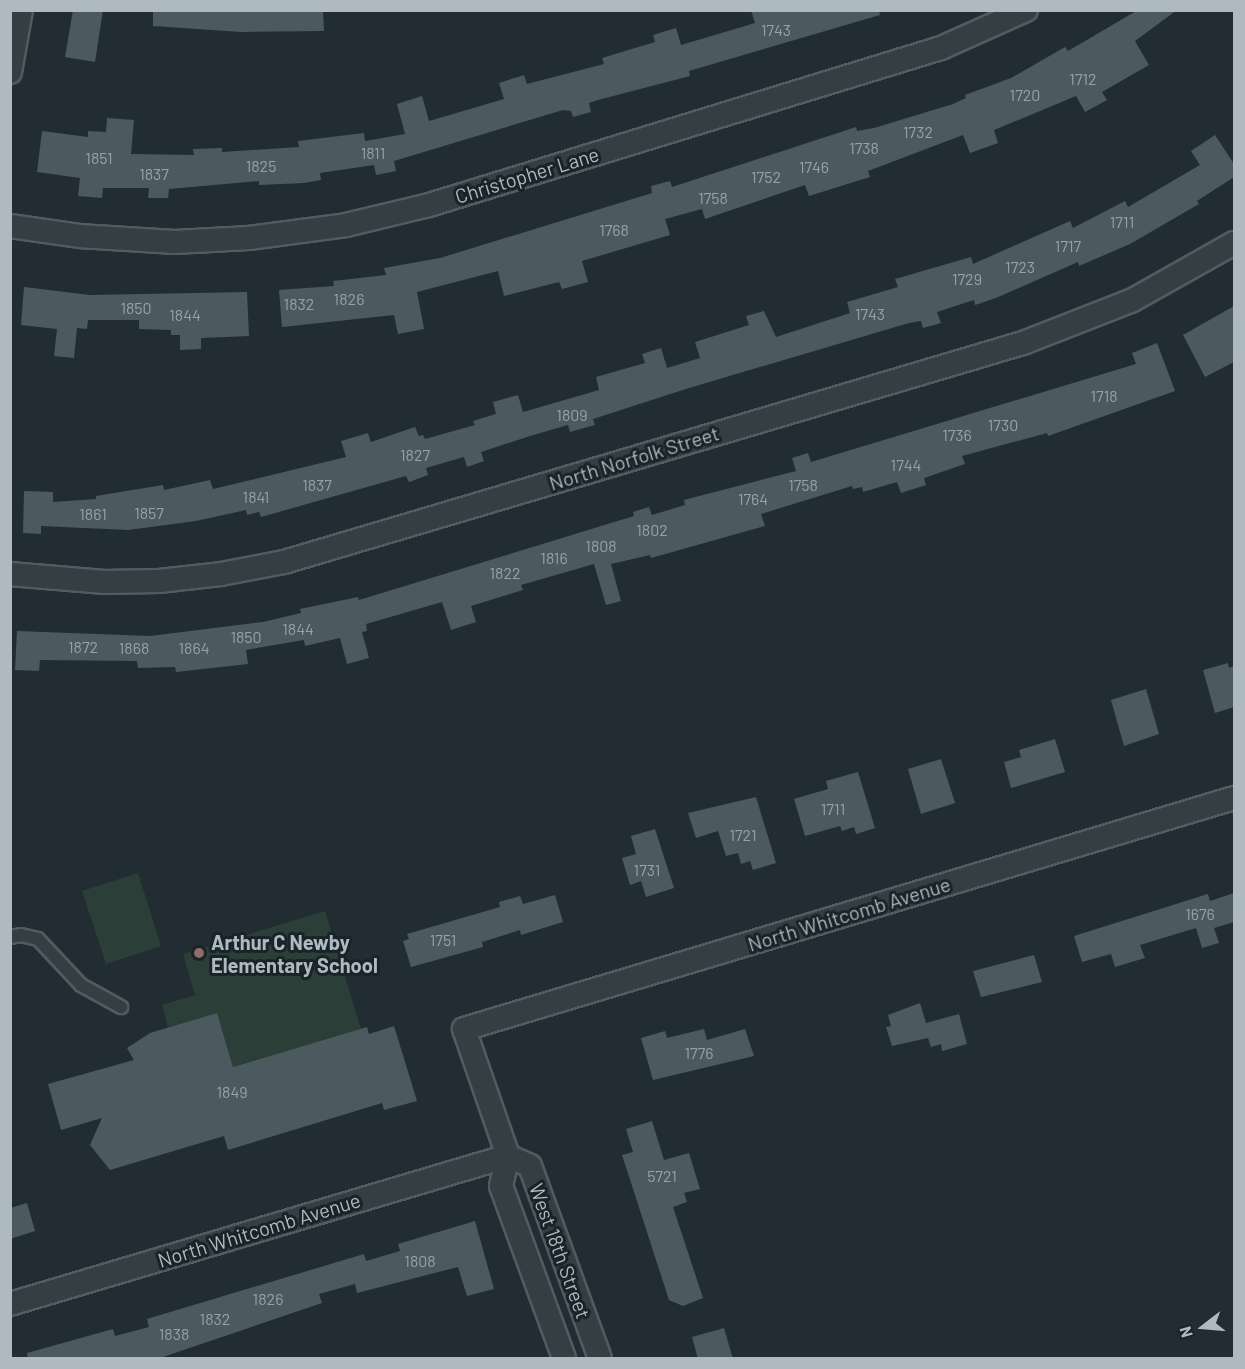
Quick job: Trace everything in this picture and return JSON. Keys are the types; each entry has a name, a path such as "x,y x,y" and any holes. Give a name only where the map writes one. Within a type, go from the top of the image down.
{"street":[{"path":"10,72 21,10"},
{"name":"Christopher Lane","path":"10,226 79,236 175,242 260,237 356,223 429,205 941,48 1026,10"},
{"name":"North Norfolk Street","path":"10,574 105,582 159,581 221,574 294,559 1023,343 1131,301 1234,243"},
{"name":"North Whitcomb Avenue","path":"10,1304 508,1156 464,1029 1234,798"},
{"name":"West 18th Street","path":"564,1359 501,1186 508,1156 530,1166 600,1359"}],"lane":[{"path":"10,937 21,935 38,939 81,985 121,1007"}],"green space":[{"path":"138,873 161,946 106,964 82,891"},
{"path":"325,911 361,1029 233,1067 217,1013 168,1028 162,1005 195,995 183,954"}],"building":[{"path":"73,10 103,10 95,62 65,57"},
{"path":"153,10 323,10 324,31 241,32 153,26"},
{"path":"751,10 879,10 880,15 689,71 690,76 589,103 591,112 573,117 571,111 563,110 394,161 396,171 376,175 374,165 320,173 321,180 304,183 259,185 259,181 169,189 168,198 148,198 149,188 103,188 102,198 78,196 80,178 37,172 42,131 88,137 88,131 106,132 107,118 134,120 131,154 194,155 193,149 222,148 222,152 299,147 298,141 364,133 365,141 405,134 397,104 422,96 429,121 504,99 499,83 524,75 527,84 604,64 602,58 655,42 653,35 676,28 681,45 755,23"},
{"path":"1138,10 1177,10 1135,41 1149,65 1102,92 1107,100 1085,112 1076,96 994,130 998,143 970,153 963,135 868,171 870,177 809,196 805,185 705,219 702,209 665,219 670,235 582,261 588,282 562,289 559,282 504,296 498,271 417,292 424,329 398,334 394,315 282,327 279,290 334,286 333,281 386,275 384,268 440,258 652,193 651,186 670,181 672,187 856,127 857,131 874,128 953,104 966,98 965,95 1011,78 1065,47 1068,51"},
{"path":"1215,135 1234,164 1234,177 1197,201 1199,204 1130,244 1079,266 1078,262 975,305 974,300 937,312 941,323 923,328 921,321 909,323 593,419 595,425 570,432 568,425 530,436 481,452 484,461 467,467 464,457 426,468 428,475 409,482 406,476 261,517 259,512 247,515 246,510 196,521 128,530 41,526 41,534 23,533 24,491 53,492 53,502 96,499 96,496 163,485 164,490 210,480 213,489 346,457 341,441 368,433 371,442 415,427 419,436 423,435 425,439 475,425 473,421 496,414 493,402 518,395 523,412 599,390 596,377 645,363 642,354 661,348 667,368 700,358 695,342 749,325 746,316 764,311 776,337 850,313 847,302 898,287 895,279 971,257 973,264 1070,221 1073,228 1125,201 1128,207 1200,165 1191,151"},
{"path":"24,287 90,295 247,292 249,336 201,338 201,349 180,350 180,335 171,335 171,330 139,329 139,320 88,320 87,329 77,328 74,358 54,356 57,329 21,325"},
{"path":"1234,306 1234,362 1205,377 1183,335"},
{"path":"1157,343 1175,391 1048,436 1047,433 962,456 965,464 924,478 926,485 901,493 897,482 863,492 862,487 853,489 852,486 761,514 765,526 651,558 650,555 611,564 621,601 606,605 594,564 521,585 523,590 471,606 476,622 451,630 442,602 366,624 367,631 362,632 369,658 347,664 340,638 305,646 304,640 246,650 248,664 176,672 175,667 138,668 137,661 40,660 39,671 15,670 17,631 150,636 263,622 301,613 300,609 358,597 359,600 634,516 633,512 649,507 652,515 685,505 684,500 796,471 792,458 808,453 811,462 1136,364 1132,353"},
{"path":"1228,663 1229,668 1234,666 1234,707 1215,713 1203,670"},
{"path":"1146,689 1159,734 1124,746 1111,700"},
{"path":"1055,739 1065,772 1011,788 1004,762 1021,757 1019,750"},
{"path":"941,759 955,803 921,814 908,769"},
{"path":"858,772 875,828 856,834 854,827 842,831 840,826 805,836 794,799 828,789 826,781"},
{"path":"756,797 776,863 753,870 750,861 741,864 738,853 726,856 718,831 696,838 688,813"},
{"path":"655,829 674,888 646,897 641,881 630,885 622,858 636,854 631,836"},
{"path":"1234,893 1234,922 1214,928 1219,943 1202,948 1196,928 1140,945 1145,958 1115,967 1111,954 1082,962 1074,936 1208,894 1210,901"},
{"path":"555,895 563,922 521,935 520,930 482,942 483,947 411,967 403,941 409,939 407,934 500,907 499,902 520,896 523,904"},
{"path":"1034,955 1042,982 981,997 973,971"},
{"path":"920,1003 926,1023 959,1014 967,1044 942,1051 941,1044 931,1047 928,1038 892,1046 886,1027 891,1026 888,1015"},
{"path":"217,1013 233,1067 367,1027 369,1034 394,1026 417,1101 384,1110 382,1103 228,1150 224,1136 110,1170 90,1145 102,1118 61,1130 48,1084 134,1060 127,1048 150,1033"},
{"path":"704,1029 707,1040 745,1029 754,1056 653,1080 641,1038 665,1031 667,1038"},
{"path":"652,1121 664,1160 689,1153 700,1189 684,1193 687,1202 673,1207 703,1298 683,1306 669,1300 622,1155 633,1152 626,1129"},
{"path":"27,1203 35,1231 10,1239 10,1208"},
{"path":"475,1221 494,1289 467,1296 458,1267 357,1293 355,1284 319,1294 322,1303 160,1358 28,1359 27,1353 113,1329 115,1336 149,1327 147,1319 364,1254 366,1261 400,1251 398,1244"},
{"path":"724,1328 733,1359 698,1359 692,1337"}],"place":[{"name":"Arthur C Newby Elementary School","path":"199,953"}]}
